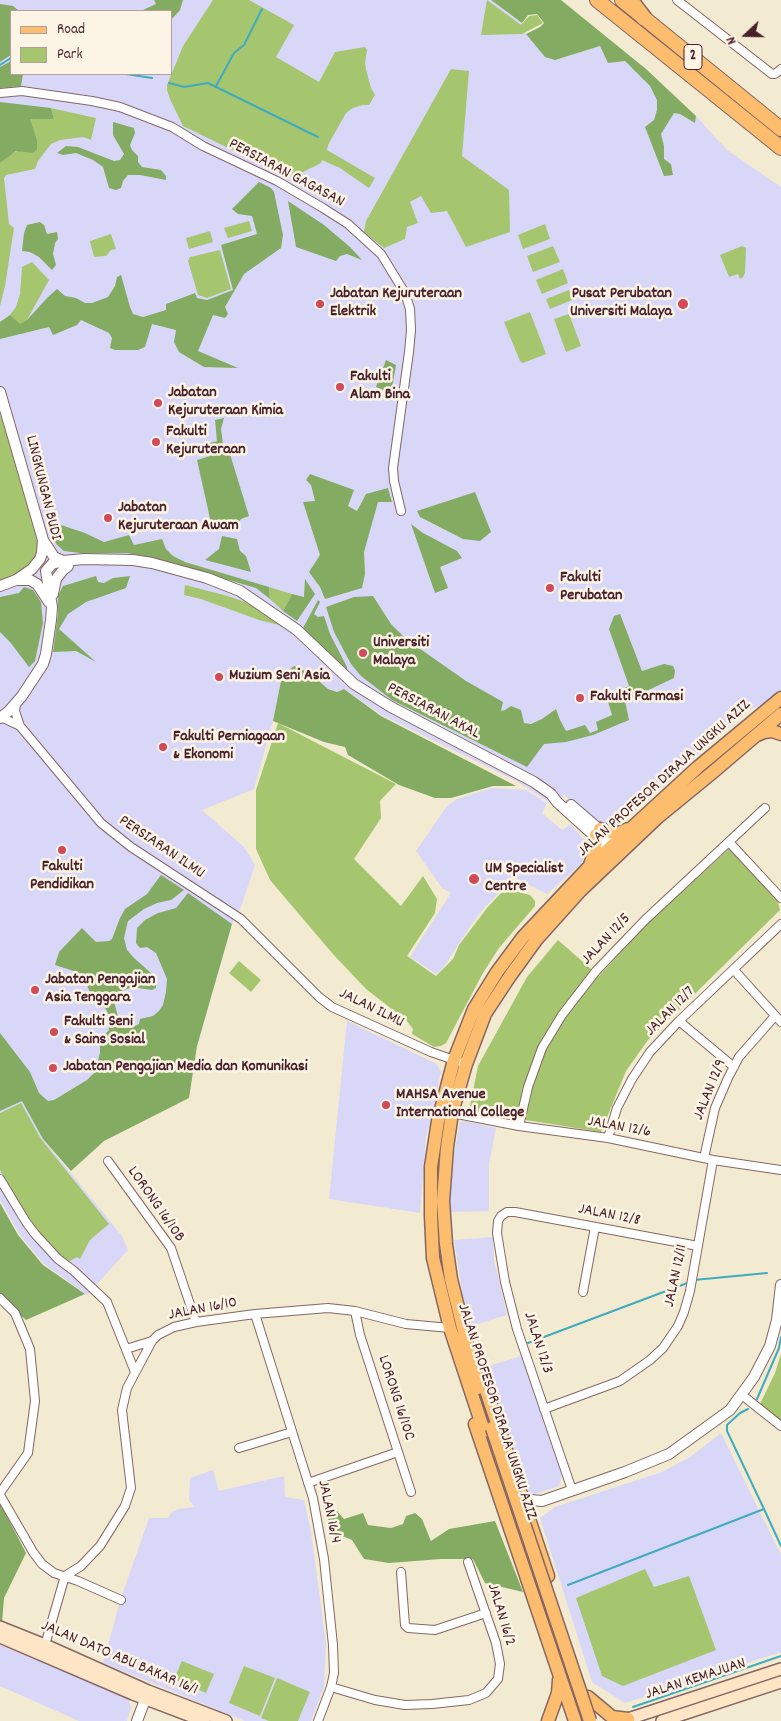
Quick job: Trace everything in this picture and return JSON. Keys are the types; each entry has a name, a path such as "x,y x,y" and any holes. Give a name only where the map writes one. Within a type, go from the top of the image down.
{"highway":[{"name":"2","path":"598,0 781,148"},
{"name":"2","path":"622,0 781,129"},
{"path":"630,0 644,18"}],"main road":[{"name":"JALAN PROFESOR DIRAJA UNGKU AZIZ","path":"464,1355 450,1328 433,1258 431,1166 438,1121 460,1062 474,1010 497,972 523,937 587,869 613,846 639,828 753,737 779,712"},
{"name":"JALAN PROFESOR DIRAJA UNGKU AZIZ","path":"581,1721 464,1355 446,1244 443,1201 447,1147 460,1062 485,1014 510,976 536,940 580,891 698,767 779,712"},
{"path":"753,737 764,732 781,734"},
{"path":"587,869 595,851 598,832 617,834 639,828"},
{"path":"580,891 613,846"},
{"path":"464,1355 481,1376 596,1721"},
{"path":"464,1355 461,1382 575,1721"},
{"name":"JALAN PROFESOR DIRAJA UNGKU AZIZ","path":"488,1430 590,1721"},
{"name":"JALAN DATO ABU BAKAR 16/1","path":"0,1626 45,1645 146,1695 204,1721"},
{"name":"JALAN DATO ABU BAKAR 16/1","path":"0,1638 146,1695 226,1721"},
{"name":"JALAN KEMAJUAN","path":"625,1720 781,1669"},
{"path":"560,1679 566,1688 573,1689 578,1686 580,1675"},
{"path":"548,1721 554,1708 560,1679"},
{"name":"JALAN KEMAJUAN","path":"662,1721 781,1682"},
{"path":"588,1697 612,1716 625,1720"}],"street":[{"path":"677,0 772,74 781,69"},
{"name":"PERSIARAN GAGASAN","path":"0,93 22,91 92,101 120,107 172,127 203,146 277,181 323,208 348,224 381,254 401,286 410,309 409,352 393,468 400,511"},
{"name":"LINGKUNGAN BUDI","path":"0,392 43,540 40,559 32,569 16,580"},
{"path":"1,718 16,704 43,664 48,644 56,579 66,563 54,557 43,540"},
{"name":"PERSIARAN AKAL","path":"46,571 66,563 93,560 133,560 152,563 207,578 240,591 297,630 354,684 391,707 534,782 551,794 562,797 613,846"},
{"path":"46,571 52,607"},
{"name":"LINGKUNGAN BUDI","path":"0,586 46,571"},
{"path":"16,580 30,580 37,584 46,595 52,607"},
{"name":"PERSIARAN ILMU","path":"16,704 15,711 20,726 102,823 131,847 236,915"},
{"name":"PERSIARAN ILMU","path":"1,718 20,726"},
{"name":"JALAN 12/5","path":"519,1126 528,1087 542,1048 562,1015 596,971 644,920 765,808"},
{"path":"730,842 781,898"},
{"name":"JALAN ILMU","path":"236,915 319,997 332,1007 431,1052 460,1062"},
{"name":"JALAN 12/7","path":"608,1138 617,1108 632,1079 650,1052 679,1021 781,924"},
{"path":"734,970 781,1022"},
{"name":"JALAN 12/9","path":"704,1158 715,1108 734,1067 744,1051 775,1016"},
{"path":"679,1021 734,1067"},
{"name":"JALAN 12/6","path":"452,1113 519,1126 608,1138 713,1160 781,1170"},
{"name":"JALAN 12/11","path":"544,1409 611,1385 629,1375 663,1348 678,1326 690,1291 713,1160"},
{"name":"LORONG 16/10B","path":"108,1161 171,1248 196,1322"},
{"path":"0,1179 35,1234 58,1259 74,1270 107,1302 135,1372"},
{"name":"JALAN 12/3","path":"515,1212 508,1212 501,1216 498,1221 496,1233 500,1259 518,1329 572,1490"},
{"name":"JALAN 12/8","path":"515,1212 698,1246"},
{"path":"583,1292 594,1227"},
{"path":"520,1492 531,1500 542,1501 625,1472 669,1454 730,1410 754,1377 770,1346 777,1320 781,1285"},
{"path":"0,1298 15,1313 30,1349 34,1401 28,1453 0,1494 33,1552 42,1564 54,1573 121,1600"},
{"name":"JALAN 16/10","path":"65,1576 81,1566 100,1546 124,1506 131,1488 122,1410 127,1388 152,1341 164,1331 196,1322 255,1314 328,1308 356,1311 406,1324 450,1328"},
{"name":"LORONG 16/10C","path":"356,1311 360,1336 411,1492"},
{"name":"JALAN 16/4","path":"255,1314 308,1483 319,1528 329,1602 334,1673 332,1687 318,1721"},
{"path":"126,1349 152,1341"},
{"path":"126,1349 142,1358"},
{"path":"742,1395 781,1426"},
{"path":"239,1448 292,1432"},
{"path":"308,1483 398,1452"},
{"path":"529,1519 542,1501"},
{"name":"JALAN 16/2","path":"332,1687 375,1700 405,1705 469,1700 486,1693 498,1679 500,1664 496,1643 468,1562"},
{"path":"401,1572 405,1625 408,1628 435,1630 486,1613"},
{"path":"45,1645 65,1576"},
{"path":"137,1721 146,1695"}],"shaded area":[{"name":"Universiti Malaya","path":"0,0 491,0 522,23 526,34 555,60 600,46 625,58 696,116 727,150 781,187 781,693 773,700 747,711 617,828 603,826 564,795 555,806 518,782 382,715 344,689 337,692 328,689 311,674 282,677 273,721 254,789 202,810 244,847 255,865 241,907 232,924 197,1046 43,1139 122,1236 128,1250 87,1295 44,1264 20,1235 0,1200"},
{"name":"UM Specialist Centre","path":"492,788 526,790 547,803 542,813 562,830 571,824 585,841 586,852 582,863 547,894 514,877 509,888 501,891 485,907 443,968 436,974 410,957 451,893 442,888 416,851 447,806 457,799"},
{"name":"MAHSA Avenue International College","path":"347,1021 437,1064 441,1072 426,1138 420,1213 329,1199"},
{"path":"464,1121 496,1128 489,1164 489,1211 451,1212 450,1197 454,1155 460,1122"},
{"path":"493,1237 494,1260 507,1315 471,1326 463,1296 454,1240"},
{"path":"521,1356 562,1475 559,1486 532,1495 527,1492 486,1367"},
{"path":"721,1433 781,1555 781,1652 625,1703 592,1682 540,1518 555,1507 662,1472 690,1457"},
{"path":"213,1470 219,1491 284,1476 285,1497 304,1500 311,1532 326,1644 324,1687 311,1721 245,1721 103,1663 121,1598 149,1518 168,1518 171,1513 178,1509 195,1507 189,1500 190,1478"},
{"path":"0,1645 128,1698 131,1708 127,1721 79,1721 0,1686"}],"green space":[{"path":"154,0 183,0 180,10 172,19 172,10 143,10 156,4"},
{"path":"213,0 249,0 294,25 276,57 319,82 335,52 365,47 367,50 366,69 375,95 369,105 353,108 346,113 327,150 375,178 369,188 340,168 322,160 321,163 301,173 284,175 183,126 170,99 167,85 183,46"},
{"path":"487,0 521,25 529,16 537,15 543,23 522,34 481,35"},
{"path":"491,0 561,0 646,69 696,116 695,123 680,114 674,113 661,134 664,146 664,159 671,164 673,175 664,176 645,127 654,120 657,100 650,86 625,61 608,63 600,46 555,60 545,57 526,34 544,23 537,14 528,15 522,23"},
{"path":"0,4 13,6 18,10 10,10 10,56 0,62"},
{"path":"10,62 10,75 23,75 21,86 0,88 0,67"},
{"path":"451,69 469,71 462,156 509,190 510,232 466,247 447,211 431,213 421,196 410,202 418,223 407,227 405,239 384,248 364,232 366,221"},
{"path":"0,102 51,108 54,119 30,119 37,140 37,149 33,153 16,151 0,163"},
{"path":"51,108 96,118 91,140 83,137 60,140 51,144 38,161 35,169 6,175 4,178 9,224 14,228 0,306 0,163 10,155 37,140 29,119 54,119"},
{"path":"113,122 134,128 135,133 130,145 138,156 138,162 142,167 161,170 166,176 166,180 140,175 128,175 123,181 121,188 116,190 109,188 103,167 93,160 76,153 63,155 57,153 66,146 78,147 114,161 120,160 124,154 113,135"},
{"path":"259,182 271,188 274,192 283,235 281,248 244,274 225,307 228,314 225,318 213,315 198,351 238,368 204,367 179,352 174,342 176,330 152,324 145,347 138,350 115,350 110,348 112,338 109,333 81,320 77,325 53,335 49,327 0,339 0,322 10,315 20,324 27,320 57,289 65,296 76,298 85,303 92,303 108,297 115,286 117,277 121,275 133,314 143,317 166,310 166,304 195,293 197,298 207,300 233,290 221,245 257,234 252,216 238,214 232,209"},
{"path":"288,201 324,225 362,260 347,254 340,256 336,261 296,247"},
{"path":"249,221 252,231 228,238 224,228"},
{"path":"40,222 44,225 47,234 57,232 58,239 55,243 53,254 56,265 52,270 39,257 30,252 22,251 27,225"},
{"path":"545,224 550,239 523,249 518,235"},
{"path":"210,231 213,242 189,249 186,238"},
{"path":"111,234 116,249 111,250 106,256 94,257 90,241"},
{"path":"553,246 560,262 533,272 527,256"},
{"path":"742,246 746,248 745,273 740,279 738,274 729,277 720,255"},
{"path":"220,250 231,289 207,298 198,295 188,261 190,257"},
{"path":"32,262 49,280 27,320 20,325 10,315 16,307 20,294 22,267"},
{"path":"563,269 568,283 542,294 536,280"},
{"path":"569,290 572,300 550,309 546,299"},
{"path":"530,312 546,354 523,363 520,361 504,322"},
{"path":"569,314 581,346 566,352 554,319"},
{"path":"386,360 396,365 391,393 376,387"},
{"path":"0,414 39,548 28,566 14,575 0,580"},
{"path":"224,418 221,429 224,452 229,451 249,516 241,519 237,525 224,529 211,523 197,460 213,455 210,443 217,441 215,420"},
{"path":"310,474 354,490 348,506 357,511 366,494 388,488 392,502 378,502 364,552 365,574 362,588 325,599 320,587 309,572 320,555 303,502 315,501 311,485 306,480"},
{"path":"475,492 491,532 480,541 463,539 420,517 417,511"},
{"path":"411,524 423,533 457,551 462,558 440,567 448,588 435,593"},
{"path":"61,525 104,542 129,535 134,545 162,539 166,549 173,556 185,562 269,587 270,599 256,588 150,557 127,553 64,551 57,545 51,535"},
{"path":"222,536 237,539 240,551 246,556 251,572 205,560 219,549"},
{"path":"96,576 98,582 104,583 113,578 130,576 126,588 86,602 68,614 59,629 96,662 76,651 53,652 58,614 58,596 63,586"},
{"path":"305,579 315,594 297,621 283,611 292,594 304,597"},
{"path":"185,585 245,602 283,626 184,595"},
{"path":"24,587 33,590 41,602 43,623 35,661 29,667 0,632 0,597 19,593"},
{"path":"269,587 292,594 283,611 270,599"},
{"path":"373,596 391,624 406,639 466,681 503,702 501,711 511,706 521,710 524,723 531,724 556,709 566,731 585,725 590,733 598,730 596,722 612,715 606,695 629,686 609,629 614,616 620,614 642,671 664,664 673,666 675,671 674,678 625,701 629,720 593,735 566,742 544,744 527,767 392,700 361,676 351,664 334,632 326,607 354,597"},
{"path":"318,600 320,602 314,614 318,617 324,616 330,634 347,667 347,671 303,628"},
{"path":"294,666 311,674 328,689 337,692 344,689 381,716 516,786 493,786 451,798 435,798 399,785 348,755 345,747 324,742 273,721 282,676"},
{"path":"278,723 396,784 380,801 381,818 354,859 401,906 423,876 437,899 435,913 407,956 436,976 453,959 459,945 501,893 514,891 530,895 535,901 535,906 499,948 483,973 446,1043 441,1046 434,1047 412,1034 413,1029 406,1020 366,989 332,953 270,880 256,849 256,790"},
{"path":"729,849 778,902 780,910 648,1040 626,1071 601,1132 469,1111 478,1066 527,977 558,940 599,976 649,922"},
{"path":"161,875 184,890 171,900 157,903 144,909 128,921 124,938 127,950 151,973 156,983 156,988 152,990 130,988 112,994 121,1028 130,1028 139,1024 140,1019 153,1016 163,1005 166,992 167,979 156,953 147,947 140,948 136,943 137,928 145,920 158,913 176,908 188,893 232,924 197,1046 189,1098 104,1141 71,1171 43,1139 22,1101 0,1111 0,1033 30,1072 39,1093 48,1101 54,1100 87,1080 95,1072 100,1053 100,1040 109,1030 108,1020 111,1018 105,1008 93,1001 83,974 55,965 59,952 82,928 96,942 112,939 125,909 147,894"},
{"path":"239,961 261,980 251,992 229,973"},
{"path":"21,1103 41,1139 109,1224 90,1240 80,1259 77,1257 70,1261 65,1261 33,1228 0,1170 0,1113"},
{"path":"0,1203 18,1235 43,1265 85,1294 26,1320 0,1297"},
{"path":"781,1354 781,1422 759,1406 775,1373"},
{"path":"0,1503 26,1553 4,1598 2,1623 0,1622"},
{"path":"330,1503 344,1519 363,1513 368,1525 391,1528 403,1524 406,1516 415,1513 422,1519 431,1541 449,1529 495,1521 523,1592 485,1583 473,1559 441,1559 389,1563 364,1559 352,1540 333,1532 323,1506"},
{"path":"645,1569 654,1587 689,1576 716,1650 623,1686 602,1676 576,1598"},
{"path":"182,1661 214,1674 206,1693 174,1679"},
{"path":"244,1666 275,1678 260,1716 229,1703"},
{"path":"277,1678 310,1692 298,1721 269,1721 261,1718"}],"waterway":[{"path":"216,86 234,53 244,45 262,9"},
{"path":"0,65 10,59"},
{"path":"132,75 152,78"},
{"path":"169,83 184,87 208,83 318,137"},
{"path":"694,1280 767,1273"},
{"path":"528,1343 690,1282"},
{"path":"757,1399 779,1348 781,1337"},
{"path":"568,1585 764,1509 727,1431 727,1425 740,1413 748,1409"},
{"path":"764,1509 781,1546"},
{"path":"633,1707 781,1656"}],"place":[{"name":"Jabatan Kejuruteraan Elektrik","path":"320,304"},
{"name":"Pusat Perubatan Universiti Malaya","path":"683,304"},
{"name":"Fakulti Alam Bina","path":"340,387"},
{"name":"Jabatan Kejuruteraan Kimia","path":"158,403"},
{"name":"Fakulti Kejuruteraan","path":"156,442"},
{"name":"Jabatan Kejuruteraan Awam","path":"108,518"},
{"name":"Fakulti Perubatan","path":"550,588"},
{"name":"Universiti Malaya","path":"363,653"},
{"name":"Muzium Seni Asia","path":"219,677"},
{"name":"Fakulti Farmasi","path":"580,698"},
{"name":"Fakulti Perniagaan & Ekonomi","path":"163,747"},
{"name":"Fakulti Pendidikan","path":"62,850"},
{"name":"UM Specialist Centre","path":"474,879"},
{"name":"Jabatan Pengajian Asia Tenggara","path":"35,990"},
{"name":"Fakulti Seni & Sains Sosial","path":"54,1032"},
{"name":"Jabatan Pengajian Media dan Komunikasi","path":"53,1068"},
{"name":"MAHSA Avenue International College","path":"386,1105"}]}
